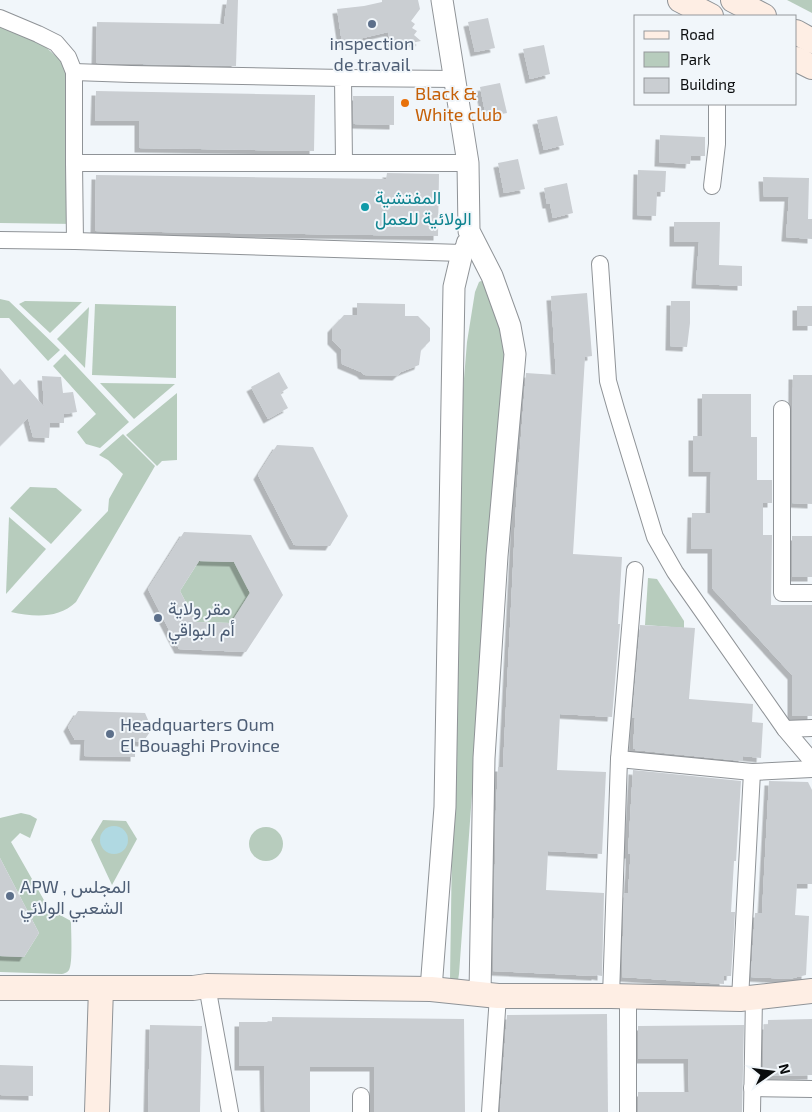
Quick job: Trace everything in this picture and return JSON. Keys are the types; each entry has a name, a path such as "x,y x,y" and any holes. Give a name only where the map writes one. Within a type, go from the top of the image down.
{"main road":[{"path":"680,0 709,15"},
{"path":"733,0 762,15"},
{"path":"797,33 812,41"},
{"path":"797,60 812,67"},
{"path":"0,988 193,988 207,986 432,989 489,995 747,998 812,991"},
{"path":"97,1112 101,988"}],"street":[{"path":"432,989 445,807 454,287 469,231 468,163 442,0"},
{"path":"0,18 56,43 68,57 74,72 76,241"},
{"path":"74,72 455,79"},
{"path":"343,78 344,163"},
{"path":"712,186 717,144 717,105"},
{"path":"74,163 468,163"},
{"path":"469,231 492,276 510,326 515,354 497,556 484,758 490,1112"},
{"path":"0,240 462,254"},
{"path":"600,264 608,381 656,537 675,572 785,729 812,761"},
{"path":"782,409 782,593 812,593"},
{"path":"628,1112 619,996 620,759 635,570"},
{"path":"785,729 812,728"},
{"path":"620,759 752,772 812,769"},
{"path":"752,772 747,998 752,1112"},
{"path":"207,986 230,1112"},
{"path":"752,1088 812,1089"}],"green space":[{"path":"787,0 812,0 812,13"},
{"path":"0,27 41,43 74,72 75,224 0,223"},
{"path":"481,281 487,284 505,348 458,980 450,979 458,452 467,342 475,292"},
{"path":"0,299 9,301 60,350 48,361 9,318 0,318"},
{"path":"25,301 82,302 50,333 19,304"},
{"path":"95,304 176,306 176,378 92,375"},
{"path":"89,307 85,368 57,339"},
{"path":"65,354 129,422 100,448 86,444 77,432 96,414 53,366"},
{"path":"100,383 175,384 134,419"},
{"path":"177,393 177,460 162,461 157,466 126,435"},
{"path":"123,434 155,466 76,602 69,608 54,614 37,616 11,612 108,511 109,499 123,474 108,460 99,455"},
{"path":"30,487 56,488 82,510 51,544 10,508"},
{"path":"9,517 46,549 6,594"},
{"path":"199,561 234,562 250,593 231,623 196,622 180,591"},
{"path":"648,578 657,579 684,621 684,628 645,625"},
{"path":"21,813 37,819 30,838 20,833 11,842 49,909 71,921 70,967 67,972 62,974 0,972 0,956 24,957 39,933 0,858 0,818"},
{"path":"103,820 126,821 137,839 112,885 91,840"},
{"path":"266,827 278,832 283,844 278,856 266,861 254,856 249,844 254,832"}],"water":[{"path":"114,826 124,830 128,840 124,850 114,854 104,850 100,840 104,830"}],"building":[{"path":"227,0 238,0 236,66 96,63 97,22 224,24"},
{"path":"382,0 418,0 420,9 411,21 415,24 412,28 417,31 414,35 421,41 391,47 388,32 342,43 337,9 364,6 382,2"},
{"path":"488,18 495,48 475,52 468,22"},
{"path":"544,45 550,74 530,79 523,49"},
{"path":"500,83 507,113 486,117 480,87"},
{"path":"96,91 315,95 314,151 139,148 139,121 95,121"},
{"path":"353,96 394,96 394,125 354,124"},
{"path":"557,116 564,145 544,150 537,120"},
{"path":"660,135 705,137 705,156 691,156 690,164 659,162"},
{"path":"518,159 525,189 504,193 498,163"},
{"path":"638,170 666,171 665,192 657,192 656,216 637,215"},
{"path":"387,173 439,174 438,236 95,231 96,175 386,179"},
{"path":"763,177 809,178 808,219 812,219 812,239 786,237 789,197 764,197"},
{"path":"567,183 573,213 553,218 550,204 547,204 544,188"},
{"path":"674,222 720,222 719,265 742,266 742,286 696,284 699,242 674,242"},
{"path":"587,293 592,356 585,357 573,554 622,557 618,624 620,624 612,717 560,714 557,770 606,772 602,854 548,851 546,890 604,893 602,976 493,971 498,767 503,767 517,487 526,373 556,375 551,296"},
{"path":"671,301 690,301 687,347 670,346"},
{"path":"357,303 405,304 405,316 418,316 430,328 430,341 421,350 419,365 401,372 397,376 364,375 342,364 341,349 332,340 332,328 344,315 357,315"},
{"path":"797,306 812,306 812,326 797,326"},
{"path":"0,368 14,385 20,379 44,407 42,376 61,377 63,393 73,392 77,412 64,414 64,423 50,423 49,438 33,437 28,418 0,446"},
{"path":"279,372 288,388 280,393 288,408 268,419 251,387"},
{"path":"793,375 812,375 812,504 792,503"},
{"path":"702,394 751,394 751,437 757,437 757,480 772,480 772,503 763,503 763,535 772,535 771,605 812,605 812,716 792,716 792,675 712,588 712,549 691,549 692,513 710,513 711,472 693,472 693,436 702,436"},
{"path":"277,445 313,447 348,516 330,546 294,545 258,475"},
{"path":"184,532 251,535 283,595 246,652 179,649 148,589","holes":["199,561 234,562 250,593 231,623 196,622 180,591"]},
{"path":"792,536 812,536 812,577 792,577"},
{"path":"640,625 695,628 689,699 753,704 752,722 763,723 761,758 743,756 743,761 633,749 635,718 632,718"},
{"name":"Headquarters Oum El Bouaghi Province","path":"78,711 145,713 152,729 143,742 135,741 135,757 84,756 85,740 75,740 68,727"},
{"path":"633,770 741,781 731,912 735,912 731,976 724,976 724,984 622,977 624,894 628,893 630,854 628,854"},
{"path":"769,781 808,782 812,790 812,884 797,884 795,915 809,916 806,975 789,979 751,977 755,913 762,913"},
{"name":"APW , المجلس الشعبي الولائي","path":"0,858 39,933 24,957 0,956"},
{"path":"607,1014 608,1112 500,1112 507,1015"},
{"path":"272,1017 464,1019 465,1112 374,1112 374,1067 310,1067 310,1112 265,1112 264,1066 239,1066 239,1022 272,1022"},
{"path":"812,1019 812,1075 763,1076 764,1025 768,1025 768,1020"},
{"path":"150,1025 202,1026 200,1112 148,1112"},
{"path":"744,1025 742,1112 638,1112 638,1092 689,1092 688,1059 638,1059 638,1026"},
{"path":"0,1065 33,1066 33,1096 0,1095"}],"place":[{"name":"inspection de travail","path":"372,24"},
{"name":"Black & White club","path":"405,103"},
{"name":"المفتشية الولائية للعمل","path":"365,207"},
{"name":"مقر ولاية أم البواقي","path":"158,618"},
{"name":"Headquarters Oum El Bouaghi Province","path":"110,734"},
{"name":"APW , المجلس الشعبي الولائي","path":"10,896"}]}
